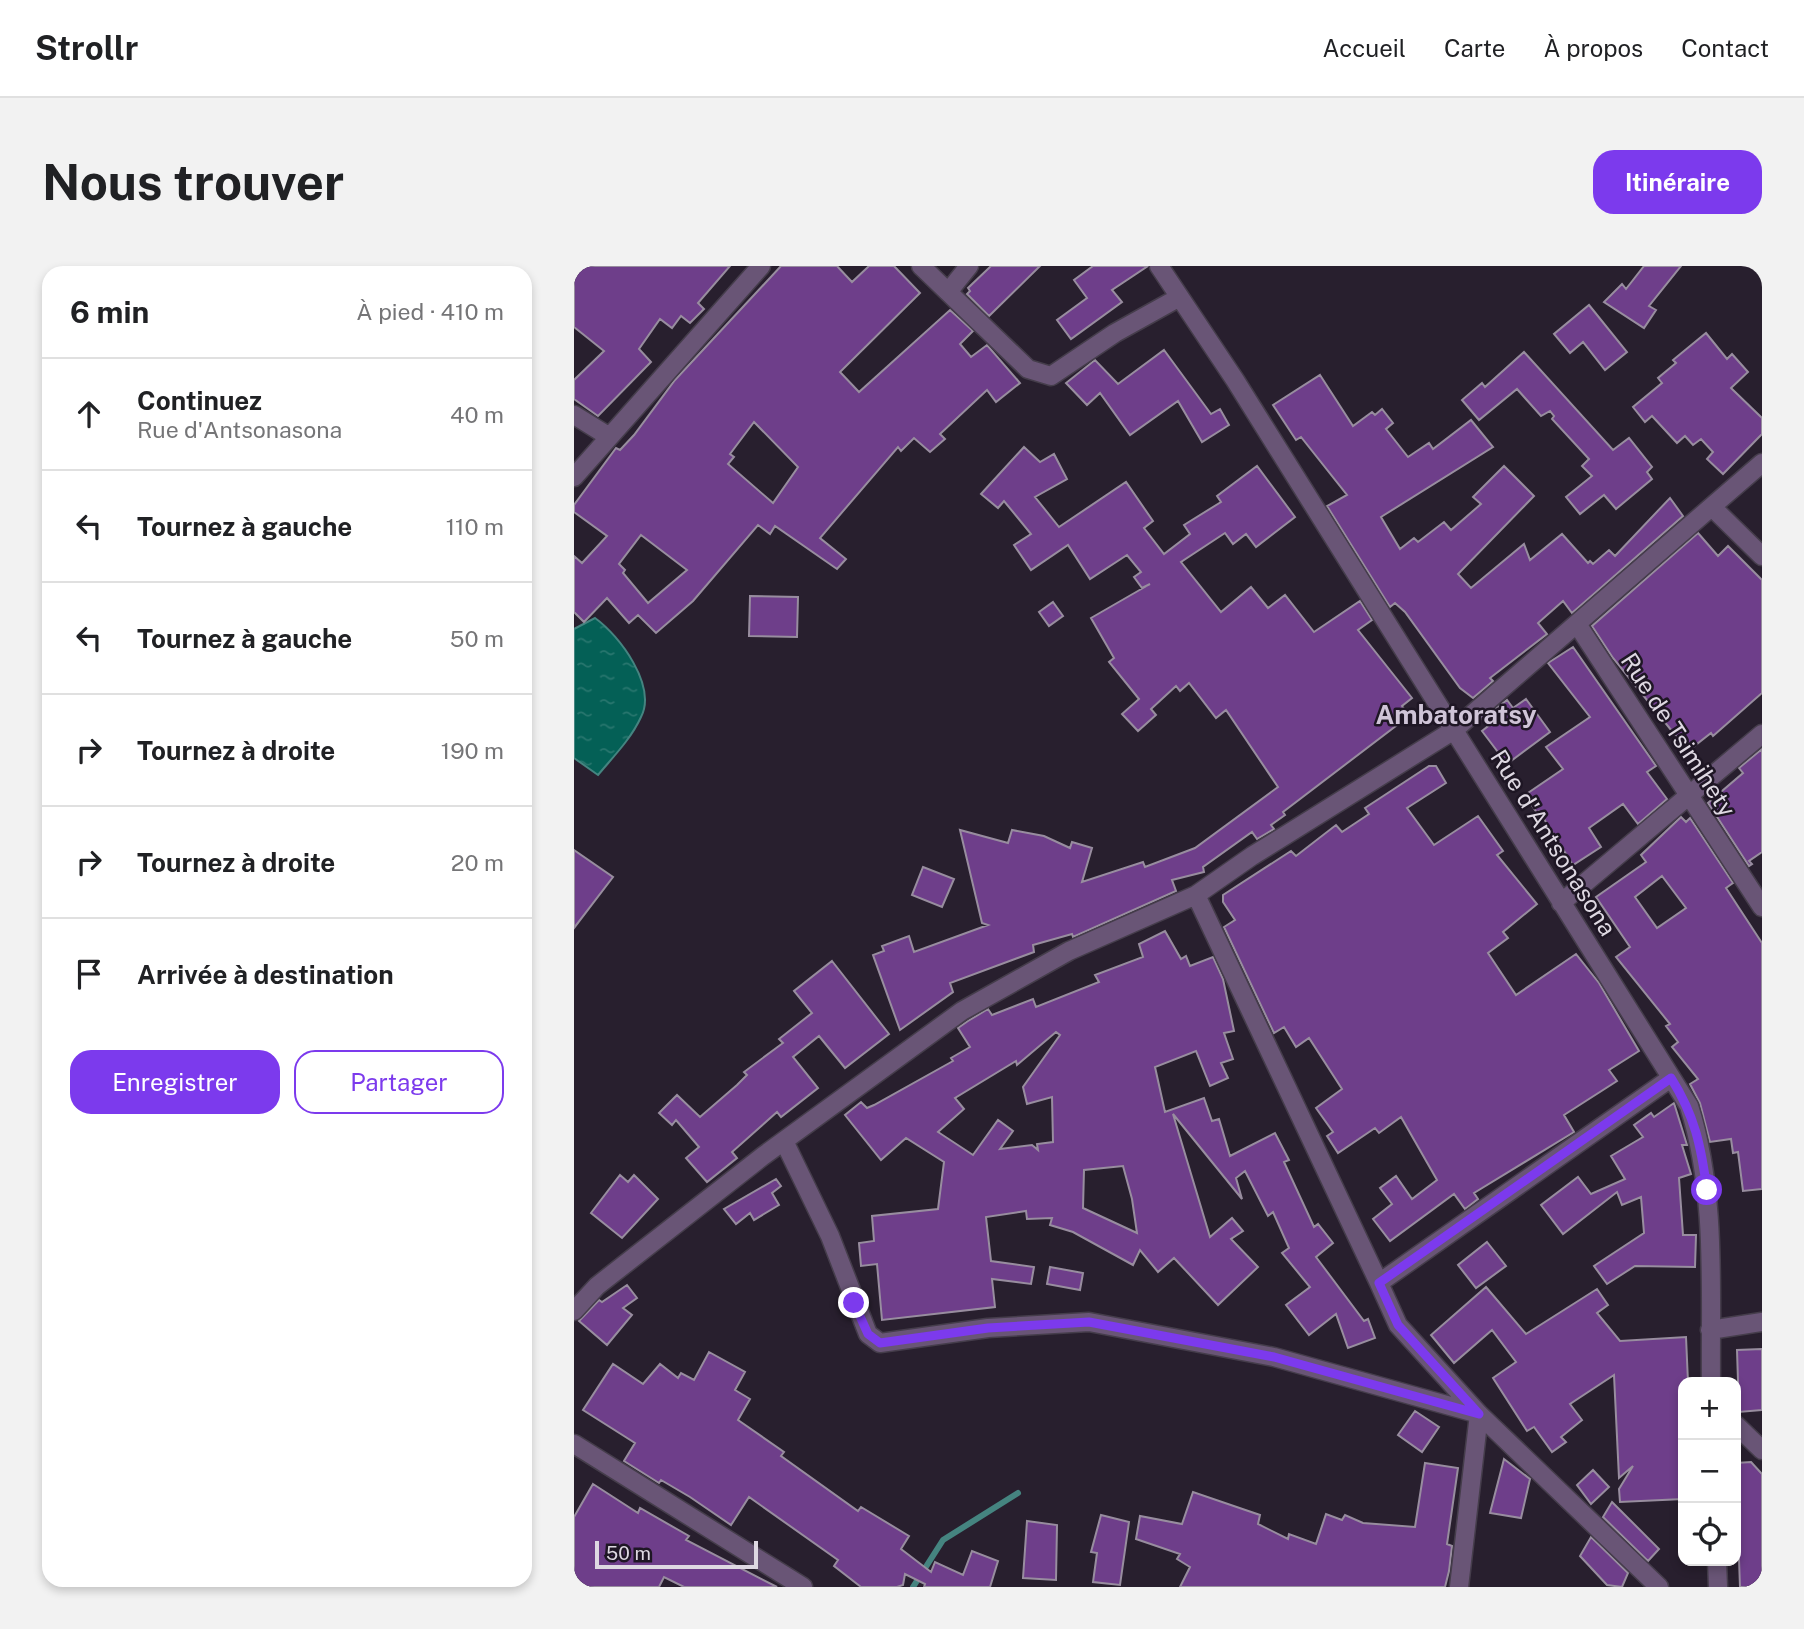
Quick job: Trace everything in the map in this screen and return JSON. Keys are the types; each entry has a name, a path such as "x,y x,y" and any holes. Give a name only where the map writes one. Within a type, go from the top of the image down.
{"street":[{"path":"574,477 761,266"},
{"path":"922,266 1028,369 1051,376 1115,333 1178,298"},
{"path":"948,291 969,266"},
{"name":"Rue d'Antsonasona","path":"1159,266 1235,380 1689,1106 1700,1140 1707,1190 1712,1377"},
{"path":"574,415 608,436"},
{"path":"574,1311 597,1286 784,1141 962,1011 1069,951 1196,895 1252,856 1454,730 1762,463"},
{"path":"1713,508 1762,556"},
{"name":"Rue de Tsimihety","path":"1577,624 1762,907"},
{"path":"1562,902 1762,734"},
{"path":"1196,895 1398,1325 1479,1414 1660,1587"},
{"path":"1379,1283 1671,1078"},
{"path":"784,1141 830,1236 868,1334 880,1343 988,1328 1089,1322 1274,1357 1479,1414"},
{"path":"1710,1329 1762,1322"},
{"path":"1459,1587 1479,1414"},
{"path":"1741,1430 1762,1450"},
{"path":"574,1444 803,1587"},
{"path":"1717,1566 1718,1587"}],"water":[{"path":"595,618 625,649 640,677 645,705 632,733 598,775 574,758 574,629"}],"building":[{"path":"574,266 730,266 698,303 704,309 690,323 681,316 672,328 660,319 639,349 651,362 598,416 574,399 574,380 604,351 574,327"},
{"path":"781,266 837,266 852,282 869,266 894,266 920,293 840,372 859,392 950,310 973,331 960,344 971,357 987,345 1020,383 996,402 987,390 940,434 945,439 930,452 914,438 901,451 898,447 820,538 846,559 837,569 775,526 770,534 758,525 693,601 656,633 638,615 629,623 607,598 584,622 574,612 574,556 582,563 607,536 574,512 574,505 616,448 620,450 634,435 675,380","holes":["754,422 798,467 773,503 728,464 734,457 730,454","641,535 687,570 648,603 623,573 625,570 619,564"]},
{"path":"991,266 1040,266 989,316 967,294 970,291 968,288"},
{"path":"1093,266 1148,266 1112,290 1122,302 1071,339 1057,320 1087,298 1074,280"},
{"path":"1644,266 1681,266 1649,306 1656,310 1644,328 1604,302 1622,284 1626,289"},
{"path":"1589,305 1627,352 1605,370 1583,342 1570,353 1554,334"},
{"path":"1706,333 1727,359 1732,354 1748,372 1731,388 1762,418 1762,434 1723,474 1707,459 1713,452 1701,439 1693,445 1685,436 1677,443 1652,416 1645,422 1633,407 1662,383 1658,378 1676,363 1673,360"},
{"path":"1164,350 1211,414 1220,409 1229,425 1202,442 1178,401 1130,435 1100,393 1087,405 1066,383 1095,360 1118,384"},
{"path":"1524,352 1613,450 1629,438 1652,467 1647,472 1652,479 1616,509 1604,495 1580,514 1566,497 1592,476 1582,466 1589,459 1552,419 1554,416 1550,411 1541,416 1517,389 1479,420 1462,400 1482,383 1485,387"},
{"path":"1320,375 1353,426 1372,412 1375,415 1382,409 1393,423 1386,429 1408,457 1429,443 1433,449 1471,420 1493,447 1381,517 1400,549 1414,538 1418,542 1444,522 1451,530 1481,504 1473,497 1504,466 1534,496 1458,574 1471,588 1524,544 1530,560 1562,534 1588,563 1590,561 1593,564 1609,550 1615,556 1670,498 1683,516 1572,613 1563,601 1538,623 1547,634 1490,678 1493,681 1473,698 1460,688 1405,612 1395,603 1390,607 1327,506 1347,495 1301,437 1296,440 1273,405"},
{"path":"1024,447 1040,462 1054,454 1067,479 1035,497 1059,527 1126,482 1153,521 1144,528 1164,554 1190,534 1184,525 1221,502 1217,496 1257,466 1295,517 1256,547 1246,534 1233,544 1225,533 1181,562 1221,612 1251,587 1268,608 1285,595 1314,632 1360,601 1372,620 1358,630 1412,698 1402,706 1409,716 1283,812 1285,815 1271,825 1274,829 1257,839 1252,832 1203,867 1204,872 1172,880 1176,891 1073,937 1072,934 1033,945 1034,952 950,983 953,992 900,1030 873,955 884,951 882,946 909,936 914,952 988,925 982,923 960,830 1008,843 1012,830 1044,836 1070,848 1072,842 1092,848 1082,882 1143,862 1145,867 1195,848 1278,787 1226,710 1216,718 1189,683 1180,691 1176,686 1151,709 1156,715 1138,731 1122,714 1139,699 1109,662 1114,658 1091,618 1150,584 1142,588 1134,577 1141,572 1127,555 1090,579 1068,545 1031,570 1014,545 1031,534 1004,501 998,508 981,494"},
{"path":"1698,533 1718,556 1728,546 1762,580 1762,693 1713,736 1711,733 1688,751 1613,658 1592,626"},
{"path":"750,596 798,597 797,637 749,636"},
{"path":"1053,602 1063,616 1049,626 1039,612"},
{"path":"1573,647 1656,766 1647,772 1667,799 1638,824 1623,804 1589,828 1601,847 1573,865 1539,811 1537,813 1525,795 1563,769 1546,747 1590,717 1548,663"},
{"path":"1526,699 1550,732 1507,764 1482,731 1492,723 1487,716 1507,700 1513,708"},
{"path":"1762,749 1762,852 1749,861 1752,864 1749,866 1708,803 1743,773 1739,768"},
{"path":"1429,766 1436,766 1446,783 1407,808 1434,845 1478,816 1503,851 1497,855 1537,904 1503,932 1508,938 1488,953 1516,995 1576,954 1599,983 1639,1051 1609,1070 1617,1081 1564,1115 1574,1132 1474,1193 1478,1199 1465,1209 1454,1194 1390,1241 1373,1219 1392,1204 1380,1188 1396,1176 1412,1199 1437,1180 1401,1117 1379,1133 1375,1128 1338,1153 1327,1136 1333,1132 1316,1108 1342,1089 1309,1038 1296,1047 1284,1027 1274,1033 1224,927 1235,920 1223,902 1223,895 1291,851 1296,856 1336,825 1342,832 1369,814 1365,808"},
{"path":"1681,817 1686,822 1690,818 1733,883 1726,888 1762,943 1762,1189 1743,1191 1738,1152 1733,1153 1731,1139 1710,1142 1700,1103 1690,1084 1698,1079 1672,1047 1678,1042 1666,1026 1670,1024 1616,957 1630,947 1596,897 1646,862 1641,855","holes":["1662,876 1686,908 1657,928 1635,897"]},
{"path":"574,850 613,877 574,928"},
{"path":"923,867 954,879 942,907 912,895"},
{"path":"1165,931 1181,959 1186,956 1190,966 1213,957 1223,979 1234,1031 1224,1033 1233,1059 1221,1063 1228,1078 1210,1086 1196,1051 1155,1067 1165,1112 1204,1098 1212,1121 1219,1119 1230,1156 1275,1133 1289,1160 1284,1162 1314,1227 1318,1224 1333,1243 1316,1257 1364,1321 1368,1319 1375,1338 1348,1348 1336,1314 1309,1335 1286,1305 1310,1287 1282,1253 1289,1248 1273,1212 1268,1216 1245,1171 1236,1178 1242,1199 1173,1114 1210,1237 1232,1218 1243,1231 1231,1239 1258,1267 1218,1305 1174,1258 1158,1272 1140,1250 1133,1265 1073,1232 1050,1225 1052,1218 1027,1219 1026,1211 986,1217 991,1261 1034,1267 1031,1284 992,1279 995,1307 882,1320 877,1264 861,1266 859,1243 874,1241 872,1216 938,1209 944,1162 906,1138 881,1160 845,1115 861,1102 867,1108 874,1105 953,1061 951,1058 970,1047 958,1028 988,1009 992,1015 1033,999 1036,1007 1099,982 1095,975 1143,957 1139,944","holes":["1056,1032 1060,1035 1023,1087 1027,1104 1052,1097 1053,1142 1037,1144 1038,1150 1032,1145 1000,1149 1013,1131 998,1120 973,1155 938,1132 964,1109 955,1098 1016,1061 1017,1065","1123,1166 1132,1199 1137,1233 1083,1208 1084,1170"]},
{"path":"832,961 889,1034 845,1068 819,1036 793,1057 818,1088 781,1117 777,1112 732,1152 737,1158 707,1182 686,1158 699,1147 676,1120 672,1125 659,1113 677,1095 700,1117 737,1085 747,1075 744,1072 783,1043 779,1039 812,1013 794,991"},
{"path":"1674,1103 1687,1145 1682,1145 1691,1174 1679,1178 1683,1235 1696,1235 1695,1267 1635,1266 1607,1284 1594,1266 1644,1233 1641,1197 1622,1205 1617,1192 1563,1234 1541,1205 1578,1177 1591,1194 1625,1179 1611,1156 1643,1137 1634,1125 1651,1113 1654,1117"},
{"path":"620,1175 628,1182 634,1175 658,1199 622,1238 591,1213"},
{"path":"776,1179 781,1186 772,1193 779,1205 754,1220 750,1213 736,1224 724,1209"},
{"path":"1487,1242 1506,1266 1476,1288 1458,1265"},
{"path":"1050,1267 1083,1273 1080,1290 1047,1284"},
{"path":"627,1285 637,1298 623,1308 632,1315 607,1345 579,1321 599,1300 602,1302"},
{"path":"1486,1287 1526,1334 1597,1289 1608,1305 1597,1313 1620,1341 1686,1337 1688,1377 1678,1377 1678,1499 1620,1502 1619,1489 1633,1466 1619,1478 1614,1375 1570,1404 1582,1420 1561,1437 1566,1442 1552,1452 1534,1427 1527,1431 1493,1378 1516,1362 1492,1330 1454,1363 1431,1335"},
{"path":"1762,1349 1762,1410 1741,1412 1741,1377 1738,1377 1737,1350"},
{"path":"709,1352 745,1372 735,1390 750,1399 738,1420 784,1452 781,1456 858,1511 861,1507 909,1536 901,1549 931,1572 935,1562 963,1575 972,1551 998,1561 990,1587 924,1587 925,1584 905,1574 903,1585 897,1587 861,1587 834,1566 838,1560 749,1497 731,1525 690,1497 661,1480 659,1483 624,1461 635,1443 583,1410 613,1364 643,1384 660,1364 678,1378 681,1373 694,1380"},
{"path":"1415,1411 1439,1427 1422,1452 1398,1435"},
{"path":"1504,1459 1530,1479 1521,1518 1490,1513"},
{"path":"1751,1462 1762,1474 1762,1587 1740,1587 1741,1463"},
{"path":"1425,1463 1458,1468 1447,1544 1452,1546 1445,1587 1180,1587 1190,1567 1177,1559 1180,1554 1136,1539 1140,1516 1182,1524 1193,1492 1260,1515 1258,1524 1288,1539 1289,1534 1316,1544 1326,1514 1342,1520 1345,1515 1363,1523 1415,1527"},
{"path":"1593,1470 1609,1487 1591,1504 1577,1485"},
{"path":"593,1484 638,1513 640,1508 689,1536 686,1540 777,1587 684,1587 664,1577 659,1587 574,1587 574,1517"},
{"path":"1612,1502 1659,1549 1648,1561 1603,1517"},
{"path":"1101,1515 1129,1522 1120,1585 1093,1582 1097,1553 1091,1552"},
{"path":"1027,1521 1057,1525 1056,1580 1023,1578"},
{"path":"1591,1537 1628,1573 1622,1587 1607,1585 1580,1556"}],"waterway":[{"path":"913,1587 943,1540 1018,1493"}],"district":[{"name":"Ambatoratsy","path":"1456,715"}],"route":[{"path":"854,1303 868,1334 880,1343 988,1328 1089,1322 1274,1357 1479,1414 1398,1325 1379,1283 1671,1078 1689,1106 1700,1140 1707,1190"}]}
